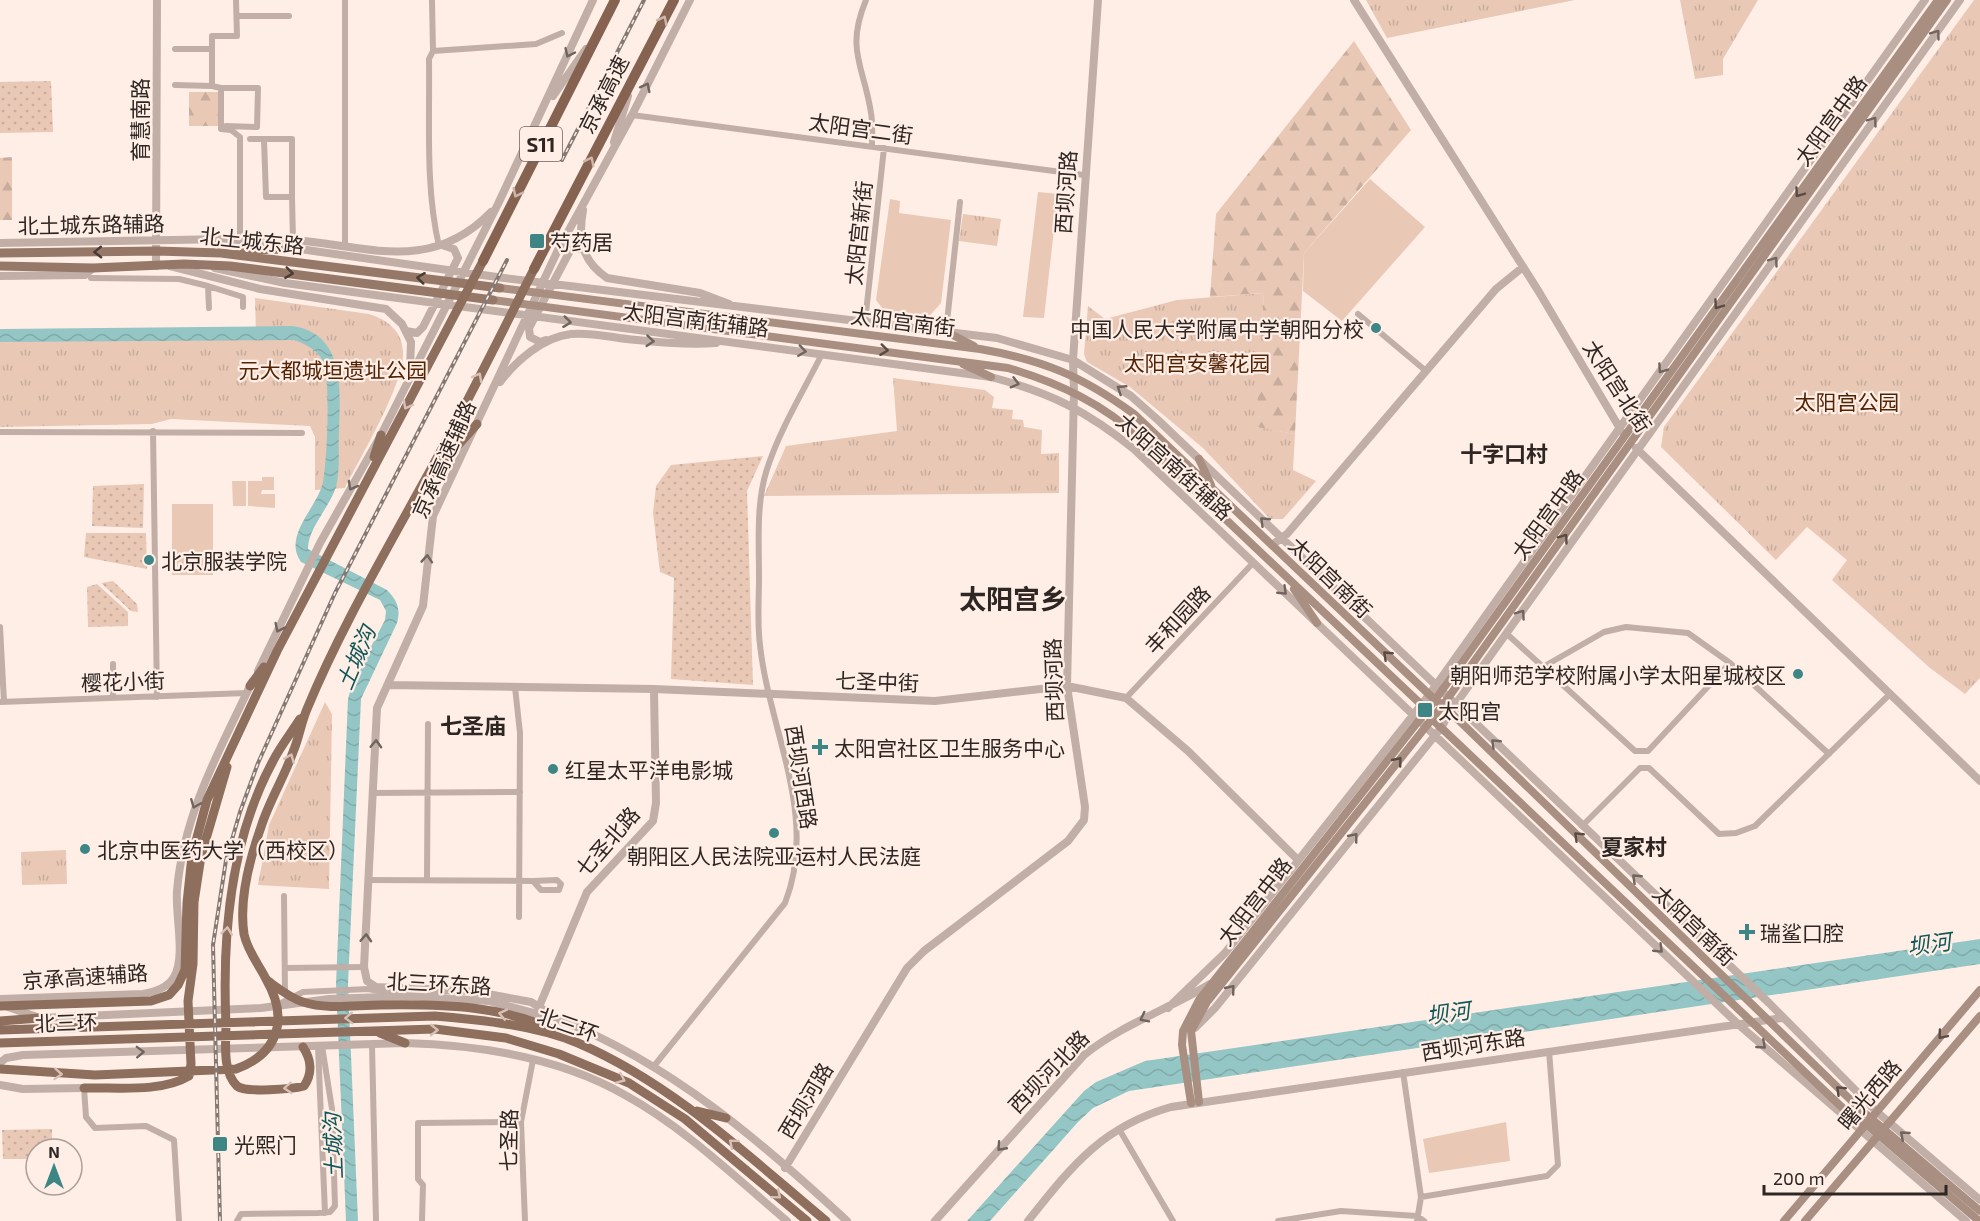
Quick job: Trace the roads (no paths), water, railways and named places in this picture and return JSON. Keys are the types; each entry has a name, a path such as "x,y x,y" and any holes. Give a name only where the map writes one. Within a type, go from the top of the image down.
{"highway":[{"name":"京承高速","path":"483,261 615,0"},
{"name":"京承高速","path":"534,269 674,0"},
{"path":"0,1005 151,1002 169,995 178,985 185,970 186,903 192,856 207,800 276,651 456,317 483,261"},
{"path":"0,1068 95,1075 236,1069 252,1063 264,1054 277,1031 279,1014 268,981 245,936 243,920 256,841 293,752 307,710 357,603 422,485 534,269"},
{"path":"422,485 477,424"},
{"path":"367,479 381,435"},
{"path":"249,689 276,651"},
{"path":"303,1047 310,1068 304,1086 240,1088 231,1078 227,1063 224,989 231,898 244,832 273,761 307,710"},
{"path":"84,1088 158,1085 180,1082 189,1076 191,1061 188,1001 193,964 194,902 201,856 238,732"},
{"path":"268,981 290,997 327,1007 440,1005 493,1011 544,1024 576,1042"},
{"name":"北三环","path":"0,1030 435,1016 480,1020 576,1042 639,1072 693,1110 826,1221"},
{"path":"0,1021 40,1018"},
{"name":"北三环","path":"0,1043 435,1029 506,1038 559,1054 629,1083 686,1119 807,1221"},
{"path":"375,1031 405,1043"},
{"path":"0,1051 15,1042"},
{"path":"693,1110 726,1118"}],"main road":[{"name":"太阳宫中路","path":"1186,1044 1183,1031 1188,1018 1214,981 1419,721 1432,719 1439,696 1938,0"},
{"name":"太阳宫中路","path":"1186,1044 1207,1002 1359,811 1419,721 1424,707 1439,696 1543,567 1635,447 1697,353 1947,0"},
{"path":"221,253 280,249"},
{"name":"北土城东路","path":"0,254 156,251 221,253 500,288"},
{"name":"北土城东路","path":"0,266 92,273 156,266 204,265 278,271 493,300"},
{"name":"太阳宫南街","path":"500,288 980,349 1040,363 1075,376 1134,414 1272,545 1453,708 1869,1122 1980,1211"},
{"name":"太阳宫南街","path":"493,300 951,358 1008,368 1046,379 1074,392 1125,424 1424,707 1441,728 1751,1023 1849,1114 1869,1122"},
{"path":"944,330 980,349"},
{"path":"951,358 991,377"},
{"path":"1199,459 1214,491"},
{"path":"1286,576 1317,623"},
{"name":"曙光西路","path":"1784,1221 1980,990"},
{"name":"曙光西路","path":"1805,1221 1980,1016"},
{"path":"1186,1044 1194,1099"},
{"name":"太阳宫南街","path":"1881,1132 1979,1221"}],"street":[{"name":"育慧南路","path":"156,266 157,0"},
{"path":"212,86 212,36 237,36 236,0"},
{"path":"345,0 345,247"},
{"path":"432,0 434,51 429,59 431,163 435,230 440,245"},
{"name":"京承高速辅路","path":"0,999 143,994 160,989 174,977 179,954 176,907 181,857 193,810 320,543 381,435 498,204 593,0"},
{"name":"京承高速辅路","path":"364,967 377,708 423,606 433,516 585,204 690,0"},
{"path":"866,0 857,22 855,38 859,68 872,116 872,146"},
{"name":"西坝河路","path":"785,1168 907,968 924,951 1068,841 1084,820 1085,807 1067,686 1075,376 1073,360 1084,175 1098,0"},
{"name":"太阳宫北街","path":"1354,0 1523,267 1625,436 1980,781"},
{"name":"太阳宫中路","path":"1439,696 1513,578 1925,0"},
{"name":"太阳宫中路","path":"1191,1031 1215,1008 1441,728 1635,447 1715,342 1960,0"},
{"path":"237,16 289,16"},
{"path":"1890,49 1920,27"},
{"path":"542,111 600,28"},
{"path":"434,51 536,44 562,33"},
{"path":"1912,67 1918,41"},
{"path":"175,49 212,49"},
{"path":"609,158 633,78"},
{"path":"175,85 258,88 257,127 221,126"},
{"path":"221,88 221,129 231,130 240,137 240,240"},
{"name":"太阳宫二街","path":"632,115 1084,175"},
{"path":"250,139 292,139 292,240"},
{"path":"264,139 266,197 292,197"},
{"name":"太阳宫新街","path":"865,322 884,148"},
{"path":"1818,182 1839,168"},
{"path":"944,330 960,202"},
{"path":"229,239 292,240 399,254 440,245 465,233 498,204"},
{"path":"585,204 579,236 582,249 596,271 607,278 700,293 745,309"},
{"name":"北土城东路辅路","path":"0,243 229,239 280,249 504,278"},
{"path":"406,332 421,331 458,258 454,249 440,245"},
{"path":"552,272 571,249 582,249"},
{"path":"204,265 285,283"},
{"path":"168,266 260,289 375,306 395,315 406,332 412,355 408,378"},
{"path":"1272,545 1282,539 1496,289 1523,267"},
{"path":"0,276 92,273 179,279 243,297 243,307"},
{"name":"太阳宫南街辅路","path":"504,278 745,309 944,330"},
{"path":"260,289 285,283"},
{"name":"太阳宫南街辅路","path":"285,283 991,377 1030,387 1074,406 1105,426 1135,450 1679,968"},
{"path":"208,286 209,308"},
{"path":"1358,314 1426,371"},
{"path":"525,327 534,340 570,334 692,345 731,341"},
{"name":"太阳宫南街","path":"944,330 997,338 1073,360 1131,396 1282,539 1439,696"},
{"path":"490,396 512,366 550,339"},
{"path":"1697,353 1715,342"},
{"path":"822,354 831,344"},
{"name":"西坝河西路","path":"654,1066 785,903 792,885 796,842 794,806 786,758 760,646 760,504 774,450 822,354"},
{"path":"153,431 157,697"},
{"path":"0,432 302,433"},
{"path":"1513,578 1539,556"},
{"name":"丰和园路","path":"1126,698 1253,563"},
{"path":"1534,596 1543,567"},
{"path":"0,627 2,702"},
{"path":"1543,667 1604,632 1626,627 1688,633 1730,663 1829,754"},
{"path":"1507,634 1635,750 1648,751 1730,663"},
{"path":"113,664 113,698"},
{"name":"七圣中街","path":"388,685 654,689 935,701 1067,686 1126,698 1188,751 1298,860"},
{"path":"515,687 519,719 519,917"},
{"name":"樱花小街","path":"2,702 157,697 249,689"},
{"name":"七圣北路","path":"539,1007 587,892 653,821 656,803 654,689"},
{"path":"1582,826 1640,768 1649,768 1719,834 1736,833 1755,826 1890,694"},
{"name":"太阳宫南街","path":"1453,708 1582,826 1764,999 1869,1122"},
{"name":"太阳宫中路","path":"1168,1008 1225,953 1298,860 1419,721"},
{"path":"427,880 428,724"},
{"path":"374,793 520,792"},
{"path":"1359,811 1368,819"},
{"path":"1285,877 1317,851"},
{"path":"1310,891 1318,863"},
{"path":"369,880 533,881"},
{"path":"281,1003 287,986 284,896"},
{"path":"286,968 364,967 367,981 376,987 472,990 531,1002 563,1022"},
{"name":"太阳宫南街","path":"1679,968 1739,1025 1881,1132 1980,1200"},
{"name":"西坝河北路","path":"935,1221 1084,1055 1105,1039 1148,1015 1168,1008 1214,981"},
{"path":"261,1008 281,1003 303,992 328,995 368,989 408,996"},
{"name":"北三环东路","path":"0,1005 40,1018 261,1008 328,995 363,998 408,996 489,1001 531,1010 563,1022 654,1066 726,1118 847,1221"},
{"name":"西坝河东路","path":"1028,1221 1083,1154 1119,1129 1158,1111 1194,1099 1782,1018"},
{"path":"0,1063 6,1058 23,1055 405,1043 492,1049 583,1076 625,1094 680,1130 787,1221"},
{"path":"369,1045 375,1221"},
{"path":"323,1046 325,1213"},
{"path":"237,1221 241,1214 325,1213 330,1212 335,1206 332,1109 323,1046"},
{"path":"1420,1197 1547,1176 1553,1172 1558,1166 1549,1051"},
{"name":"七圣路","path":"525,1221 521,1122 533,1060"},
{"path":"1403,1072 1420,1197 1417,1219"},
{"path":"0,1085 23,1089 84,1088 86,1117 94,1128 146,1126 174,1140 179,1221"},
{"path":"422,1221 423,1185 418,1179 418,1123 521,1122"},
{"path":"1119,1129 1173,1221"},
{"name":"太阳宫南街","path":"1881,1132 1966,1221"},
{"path":"1278,1221 1305,1219 1341,1211 1424,1221"}],"water":[{"path":"293,326 310,331 323,340 331,352 339,383 337,482 331,499 312,532 308,549 387,590 396,601 398,609 397,623 361,699 348,984 358,1221 346,1221 336,984 348,699 353,681 385,620 386,611 380,600 301,562 296,552 298,532 323,482 328,401 323,361 311,348 294,340 0,342 0,329"},
{"path":"1980,939 1980,964 1129,1091 1093,1108 1078,1122 990,1221 967,1221 1084,1091 1096,1082 1145,1061"}],"railway":[{"path":"562,160 644,0"},
{"path":"220,1221 213,945 226,860 240,812 258,763 335,593 507,260"}],"place":[{"name":"芍药居","path":"537,241"},
{"name":"中国人民大学附属中学朝阳分校","path":"1376,328"},
{"name":"北京服装学院","path":"149,560"},
{"name":"朝阳师范学校附属小学太阳星城校区","path":"1798,674"},
{"name":"太阳宫","path":"1425,710"},
{"name":"太阳宫社区卫生服务中心","path":"820,747"},
{"name":"红星太平洋电影城","path":"553,769"},
{"name":"朝阳区人民法院亚运村人民法庭","path":"774,833"},
{"name":"北京中医药大学（西校区）","path":"85,849"},
{"name":"瑞鲨口腔","path":"1747,932"},
{"name":"光熙门","path":"220,1144"}],"district":[{"name":"十字口村","path":"1504,453"},
{"name":"太阳宫乡","path":"1013,598"},
{"name":"七圣庙","path":"473,725"},
{"name":"夏家村","path":"1634,846"}],"park label":[{"name":"太阳宫安馨花园","path":"1197,362"},
{"name":"元大都城垣遗址公园","path":"333,369"},
{"name":"太阳宫公园","path":"1847,401"}],"water label":[{"name":"土城沟","path":"355,657"},
{"name":"坝河","path":"1929,943"},
{"name":"坝河","path":"1448,1012"},
{"name":"土城沟","path":"332,1146"}]}
